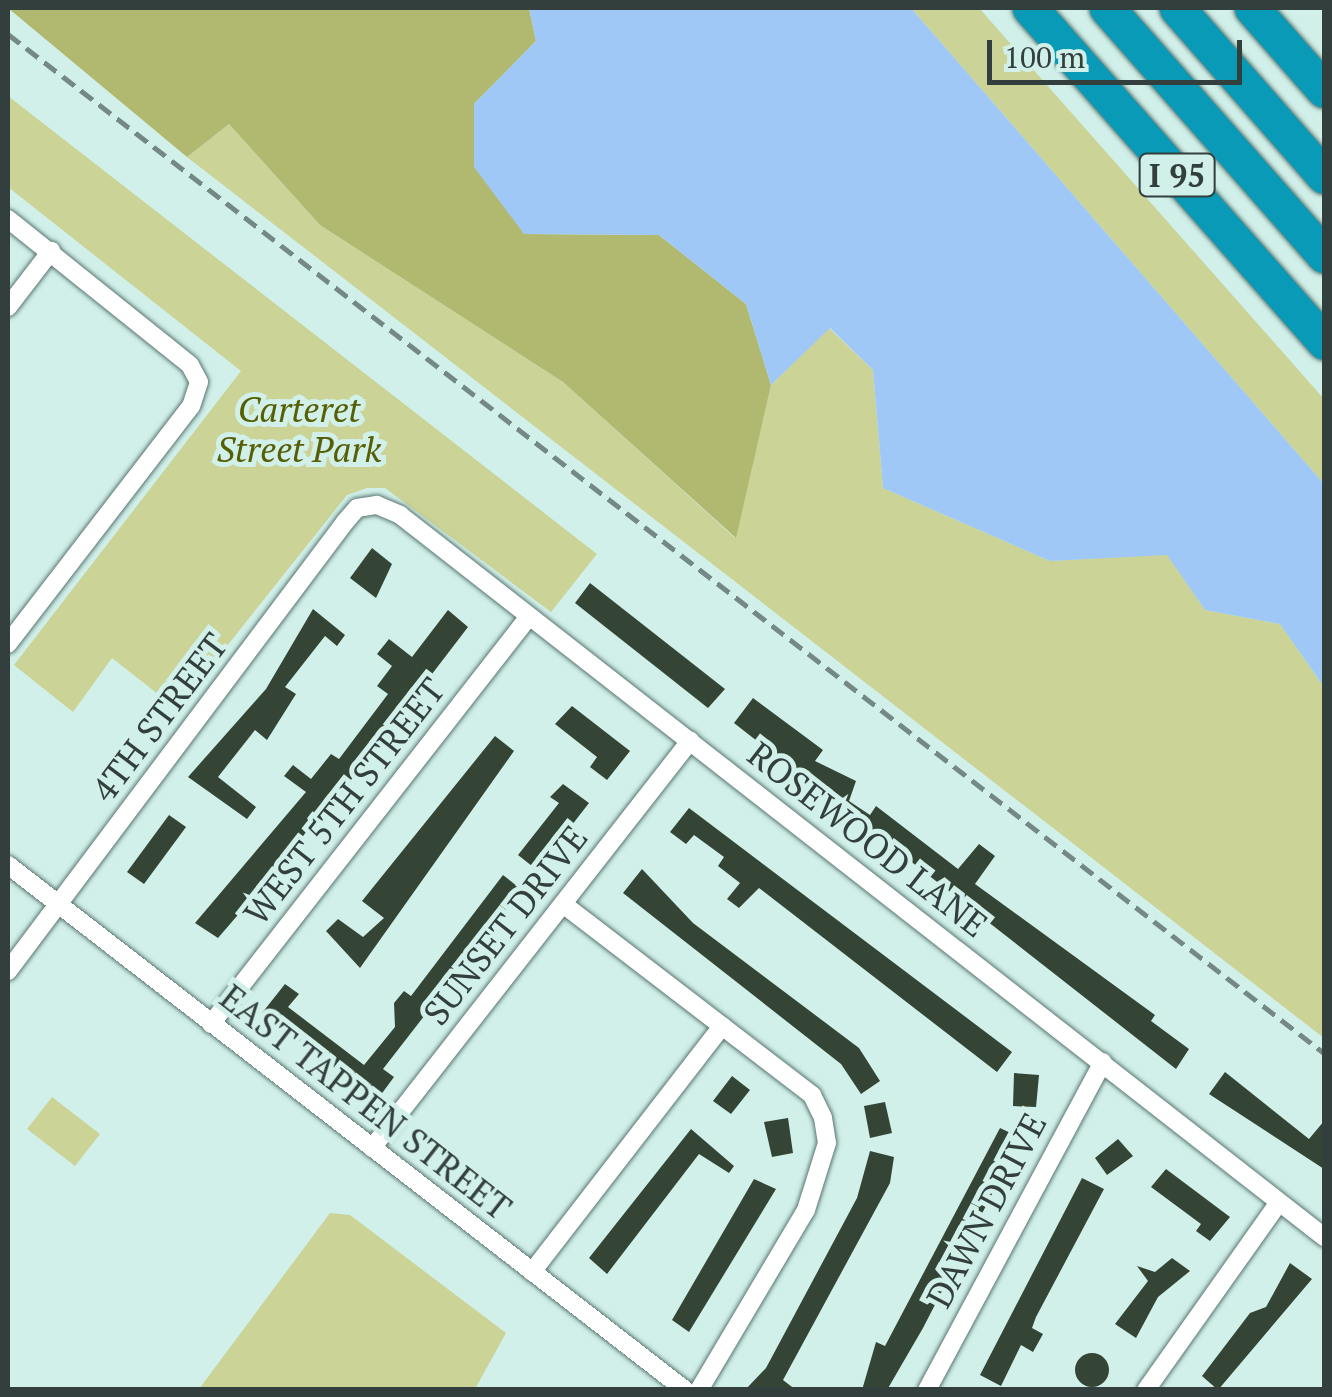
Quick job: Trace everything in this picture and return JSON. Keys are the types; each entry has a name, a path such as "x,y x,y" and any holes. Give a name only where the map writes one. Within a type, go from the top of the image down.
{"highway":[{"name":"I 95","path":"1030,8 1324,342"},
{"name":"I 95","path":"1106,8 1324,256"},
{"path":"1176,8 1324,176"},
{"path":"1252,8 1324,90"}],"street":[{"path":"8,219 190,365 199,382 187,411 8,644"},
{"path":"8,307 51,251"},
{"name":"ROSEWOOD LANE","path":"366,506 400,515 527,619 1324,1237"},
{"name":"4TH STREET","path":"8,970 344,522 366,506"},
{"name":"WEST 5TH STREET","path":"211,1024 527,619"},
{"name":"SUNSET DRIVE","path":"372,1148 690,742"},
{"name":"EAST TAPPEN STREET","path":"8,864 685,1390"},
{"path":"563,904 812,1095 827,1143 806,1210 699,1390"},
{"path":"532,1272 722,1026"},
{"name":"DAWN DRIVE","path":"927,1390 1103,1062"},
{"path":"1146,1390 1278,1202"}],"green space":[{"path":"8,8 529,8 536,41 474,104 524,234 659,235 746,304 771,385 736,538 563,382 320,225 229,124 187,157"},
{"path":"911,8 979,8 1324,399 1324,484"},
{"name":"Carteret Street Park","path":"8,96 597,554 551,612 385,488 367,488 347,495 177,709 112,658 73,712 14,665 241,371 8,187"},
{"path":"229,124 320,225 563,382 735,538 771,385 829,328 873,370 883,488 1050,561 1167,554 1205,610 1280,624 1324,687 1324,1038 187,157"},
{"path":"52,1097 100,1134 75,1166 27,1129"},
{"path":"330,1213 350,1215 506,1333 475,1389 199,1389"}],"water":[{"path":"529,8 911,8 1324,484 1324,687 1280,624 1205,610 1167,555 1050,561 883,488 873,370 830,328 771,385 746,304 659,235 524,234 474,167 474,104 536,41"}],"building":[{"path":"372,548 392,564 376,598 350,578"},
{"path":"590,583 725,689 708,708 575,603"},
{"path":"313,609 345,635 337,646 325,636 285,687 296,694 267,740 255,730 218,777 256,807 247,819 188,777 266,689"},
{"path":"448,610 468,627 344,789 339,785 249,913 243,909 218,938 195,923 306,792 284,776 293,765 311,779 331,754 339,759 388,694 377,686 392,666 377,654 389,639 412,657"},
{"path":"753,698 823,750 815,761 856,781 849,801 870,815 876,806 958,869 979,844 995,856 975,884 1155,1015 1151,1021 1189,1049 1176,1069 734,723"},
{"path":"572,706 630,751 607,780 590,767 597,757 555,724"},
{"path":"495,736 514,751 360,968 326,931 338,919 363,937 384,918 362,901"},
{"path":"563,784 589,803 537,870 518,855 559,803 550,797"},
{"path":"689,808 1012,1052 997,1072 759,888 739,908 727,899 740,883 718,866 724,857 694,835 686,844 670,832"},
{"path":"169,815 186,827 144,884 127,872"},
{"path":"642,869 693,923 859,1048 880,1081 861,1094 841,1064 623,893"},
{"path":"503,875 522,890 383,1069 394,1077 377,1100 262,1013 285,984 299,994 288,1007 364,1065 395,1027 394,1003 404,991 411,996"},
{"path":"1225,1072 1309,1139 1324,1121 1324,1169 1209,1094"},
{"path":"1014,1073 1039,1075 1036,1107 1013,1106"},
{"path":"732,1076 750,1090 731,1114 713,1101"},
{"path":"885,1102 892,1133 870,1138 864,1106"},
{"path":"788,1118 793,1153 772,1157 764,1122"},
{"path":"1000,1128 1021,1138 923,1328 887,1390 862,1390 876,1342 885,1346"},
{"path":"691,1129 734,1166 729,1173 699,1154 607,1274 589,1258"},
{"path":"1118,1139 1133,1156 1107,1175 1095,1158"},
{"path":"870,1151 894,1157 890,1183 783,1380 796,1390 745,1390 766,1368 857,1198"},
{"path":"1166,1169 1230,1217 1210,1241 1196,1231 1201,1224 1151,1187"},
{"path":"1082,1178 1104,1189 1036,1317 1032,1328 1043,1334 1033,1352 1021,1345 1001,1386 980,1375"},
{"path":"754,1179 776,1189 689,1332 672,1320"},
{"path":"1172,1258 1190,1271 1158,1297 1136,1338 1115,1324 1148,1281 1137,1266 1155,1272"},
{"path":"1290,1263 1312,1279 1218,1390 1202,1376 1250,1313 1266,1307"},
{"path":"1092,1353 1104,1358 1109,1370 1104,1382 1092,1387 1080,1382 1075,1370 1080,1358"}],"railway":[{"path":"8,34 1324,1053"}]}
